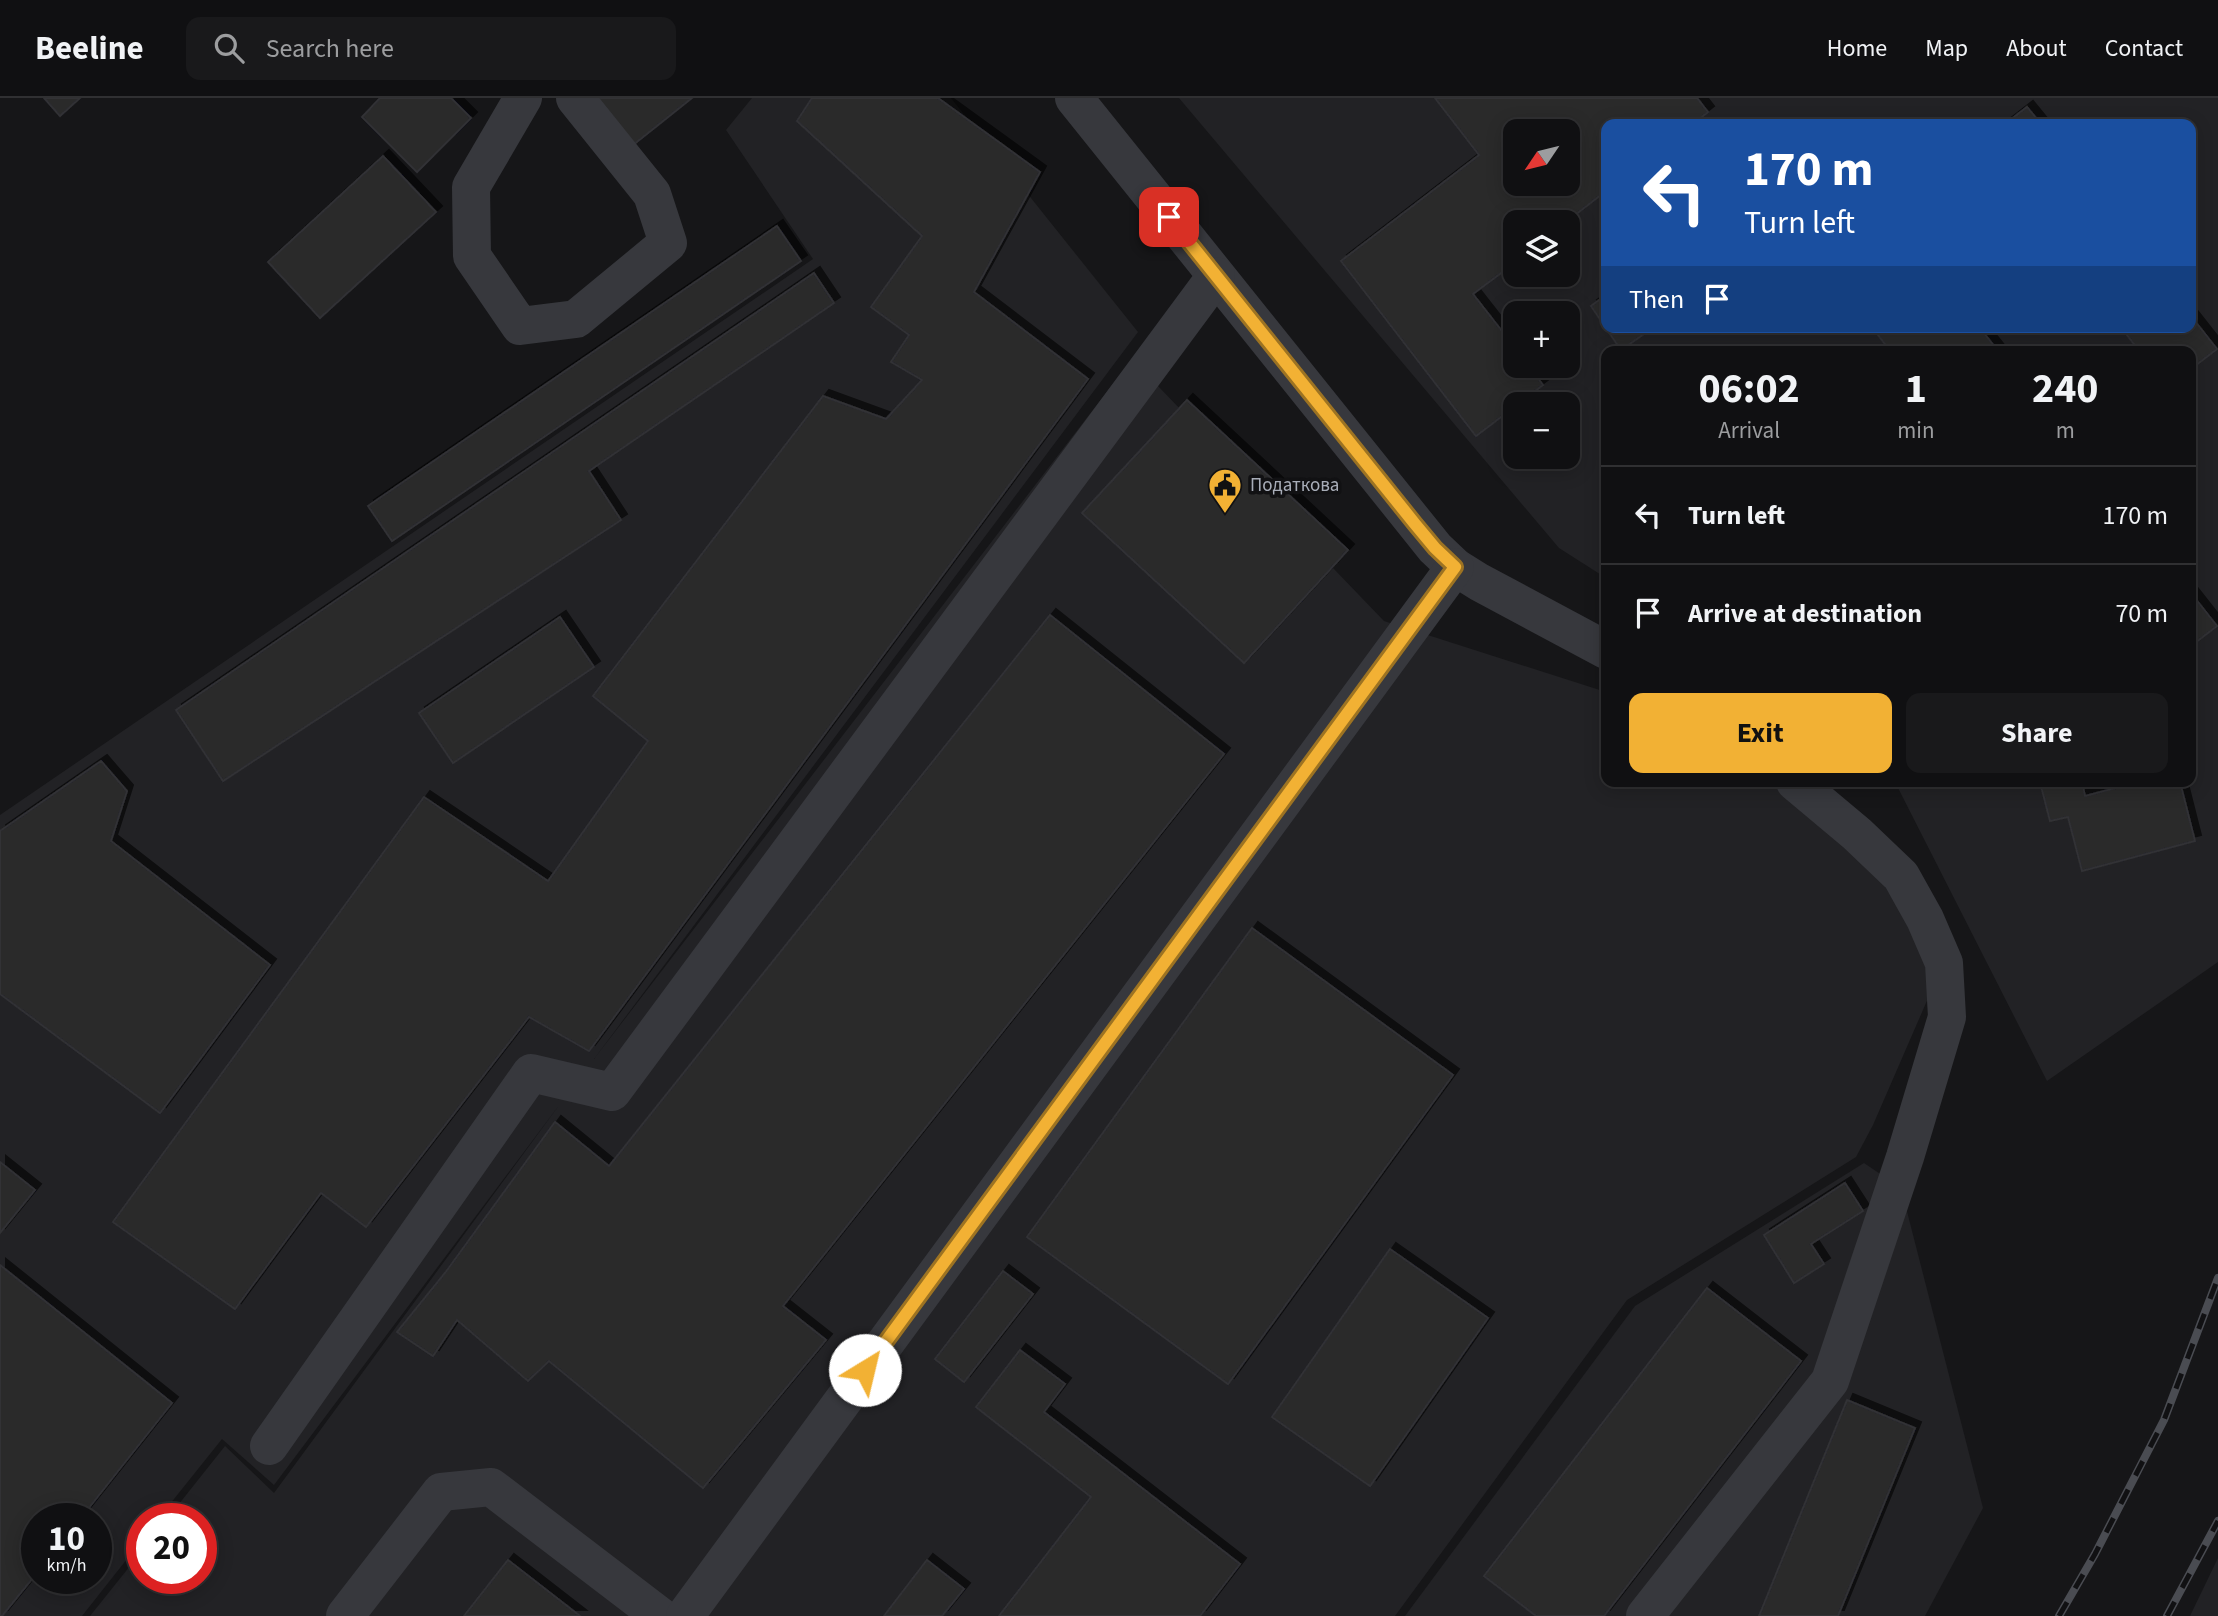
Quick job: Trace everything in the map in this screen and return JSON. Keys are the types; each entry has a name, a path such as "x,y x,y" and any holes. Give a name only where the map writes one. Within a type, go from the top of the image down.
{"lane":[{"path":"523,98 471,187 472,256 520,326 576,319 668,243 652,194 575,98"},
{"path":"1074,98 1421,532 1455,567 1601,647"},
{"path":"269,1446 531,1073 612,1092 1216,276"},
{"path":"685,1616 1455,567"},
{"path":"1645,1616 1830,1381 1905,1157 1947,1017 1944,963 1925,919 1901,876 1857,834 1801,787"},
{"path":"345,1616 441,1492 491,1487 660,1616"}],"shaded area":[{"path":"752,98 951,98 1138,332 594,1059 1132,359 1384,621 1601,690 1601,787 1783,787 1856,840 1939,973 1873,1125 1856,1157 1627,1300 1395,1616 90,1616 108,1594 112,1594 112,1588 126,1571 126,1594 217,1594 217,1503 180,1503 225,1446 274,1493 560,1104 274,1485 222,1439 171,1503 126,1503 126,1560 112,1578 112,1503 21,1503 21,1594 99,1594 82,1616 0,1616 0,815 813,259 726,130"},
{"path":"1179,98 2218,98 2218,962 2047,1081 1898,787 2196,787 2196,346 1601,346 1601,575 1559,548"},
{"path":"1864,1163 1901,1188 1983,1508 1925,1616 1405,1616 1635,1306"},
{"path":"2218,1558 2218,1616 2190,1616"}],"building":[{"path":"44,98 80,98 60,116"},
{"path":"380,98 451,98 471,118 417,172 362,117"},
{"path":"597,98 692,98 633,145"},
{"path":"812,98 938,98 1040,172 974,292 1088,379 589,1051 529,1017 366,1227 321,1193 235,1309 113,1222 424,797 548,881 648,741 593,696 823,396 886,419 922,380 891,362 909,335 871,307 922,236 797,121"},
{"path":"1435,98 1697,98 1708,112 1699,119 1601,119 1601,195 1580,211 1503,210 1503,272 1473,294 1503,332 1503,378 1538,378 1543,385 1534,392 1503,392 1503,415 1476,436 1341,261 1479,155"},
{"path":"2027,107 2037,119 2011,119"},
{"path":"383,156 436,212 320,318 268,262"},
{"path":"777,226 801,261 392,541 368,506"},
{"path":"814,273 834,303 589,471 621,520 223,781 176,710"},
{"path":"1601,299 1601,321 1591,306"},
{"path":"2196,322 2217,349 2196,365 2196,346 2135,346 2126,333 2196,333"},
{"path":"1609,333 1645,333 1627,346 1618,346"},
{"path":"1877,333 1984,333 1994,346 1886,346"},
{"path":"1187,400 1348,550 1244,663 1082,513"},
{"path":"2196,599 2217,626 2196,642"},
{"path":"1050,615 1224,754 783,1306 826,1340 703,1488 549,1361 528,1381 457,1320 433,1356 397,1332 445,1273 555,1122 609,1166"},
{"path":"560,617 594,667 453,763 419,713"},
{"path":"101,761 127,791 111,841 270,965 160,1113 0,994 0,831"},
{"path":"2041,787 2083,787 2085,796 2119,787 2181,787 2195,841 2082,871 2068,817 2050,821"},
{"path":"1252,928 1453,1075 1228,1384 1027,1237"},
{"path":"0,1162 35,1190 0,1233"},
{"path":"1845,1183 1863,1211 1811,1244 1824,1264 1794,1283 1764,1235"},
{"path":"1390,1249 1488,1318 1370,1486 1272,1417"},
{"path":"0,1265 172,1403 93,1503 21,1503 21,1593 0,1616"},
{"path":"1003,1271 1033,1294 964,1382 935,1359"},
{"path":"1707,1288 1801,1361 1604,1616 1536,1616 1484,1576"},
{"path":"1020,1350 1065,1384 1044,1412 1240,1564 1200,1616 999,1616 1091,1497 976,1407"},
{"path":"1847,1400 1915,1428 1838,1616 1759,1616"},
{"path":"508,1560 580,1616 464,1616"},
{"path":"927,1560 964,1589 942,1616 884,1616"}],"railway":[{"path":"2059,1616 2095,1554 2164,1420 2218,1278"},
{"path":"2167,1616 2218,1521"}],"place":[{"name":"Податкова","path":"1225,515"}],"route":[{"path":"865,1370 1455,567 1415,524 1169,217"}]}
